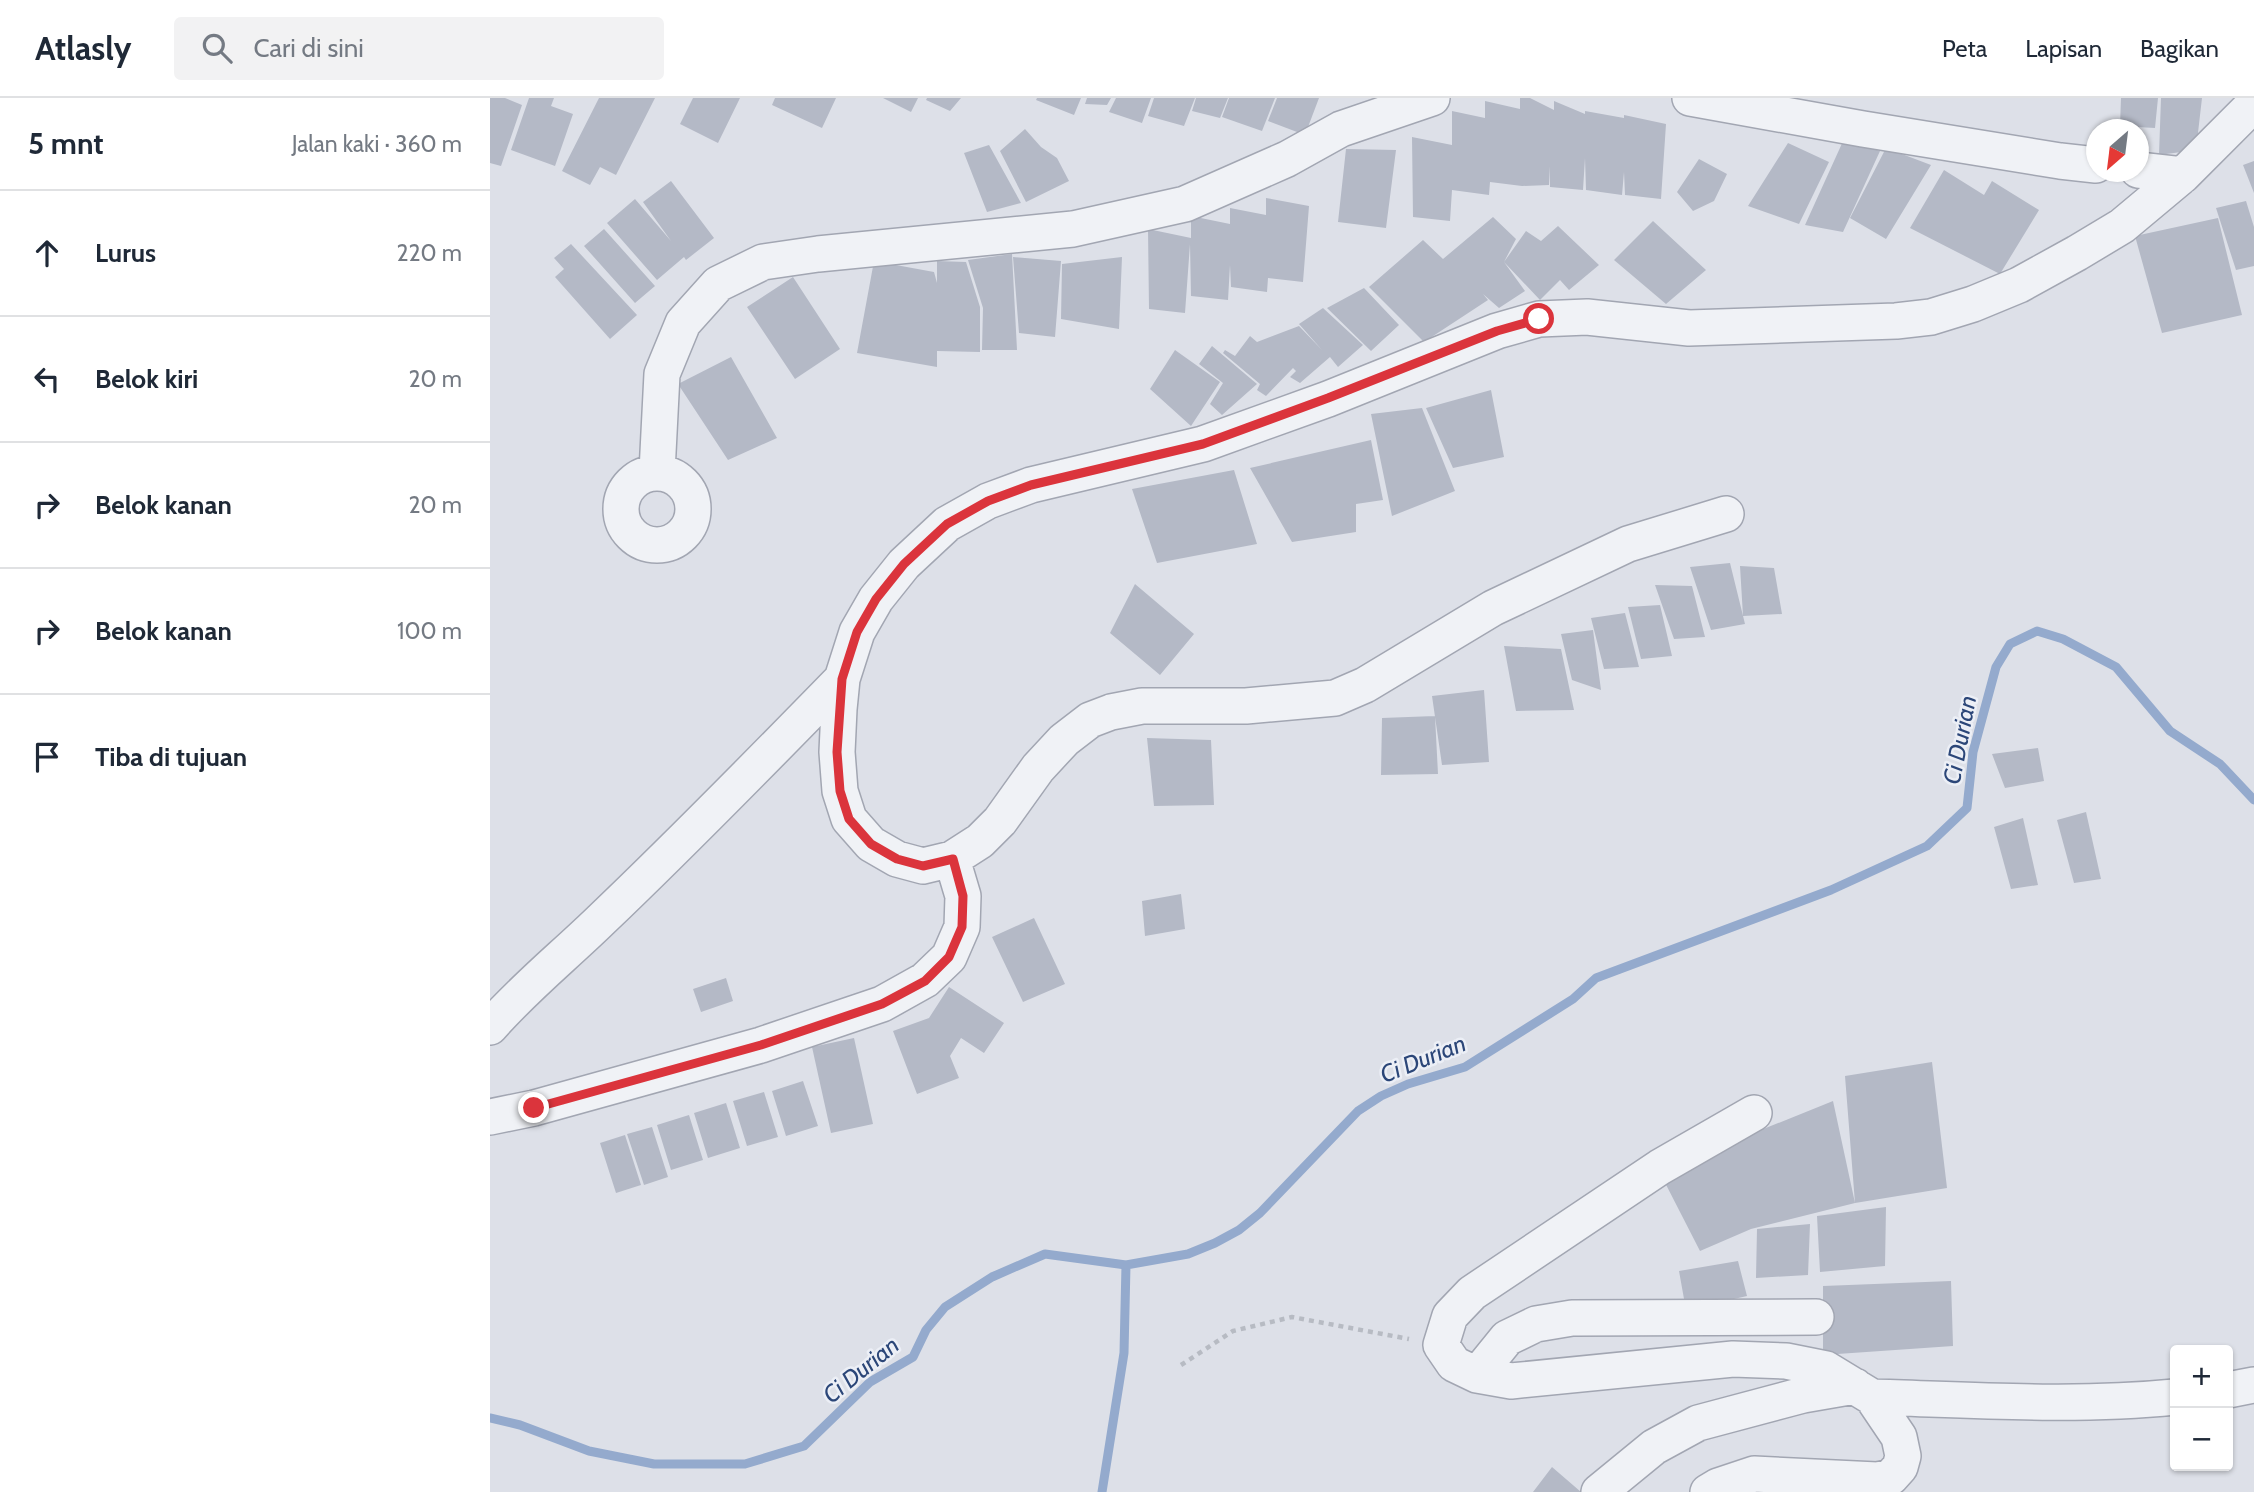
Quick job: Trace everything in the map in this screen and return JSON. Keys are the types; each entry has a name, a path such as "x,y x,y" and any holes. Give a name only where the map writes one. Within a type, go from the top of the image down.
{"street":[{"path":"657,472 662,374 683,323 718,284 763,262 818,254 1073,229 1185,204 1287,159 1341,130 1432,98"},
{"path":"1690,98 1916,138 2086,164"},
{"path":"1726,514 1628,544 1493,608 1365,685 1335,698 1246,706 1142,706 1111,712 1090,720 1064,740 1038,768 1000,821 980,841 953,859 923,866 897,859 871,844 849,819 840,791 837,752 842,679 857,632 876,599 904,564 947,524 988,501 1031,485 1203,444 1497,331 1539,319 1587,317 1689,328 1896,321 1931,317 1973,304 2019,285 2122,226 2183,175 2254,104"},
{"path":"2149,171 2183,175"},
{"path":"490,1027 508,1006 601,920 750,774 842,679"},
{"path":"490,1117 534,1108 761,1045 882,1004 925,981 949,957 962,927 963,896 953,859"},
{"path":"1708,1492 1754,1474 1877,1480 1891,1477 1900,1467 1903,1456 1899,1437 1863,1391 1826,1369 1786,1361 1733,1359 1511,1381 1477,1375 1454,1364 1441,1345 1450,1316 1472,1293 1660,1167 1754,1113"},
{"path":"1477,1375 1507,1338 1536,1324 1572,1318 1816,1317"},
{"path":"2233,1389 2254,1385"},
{"path":"1599,1492 1654,1447 1698,1423 1803,1395 1863,1391 2039,1402 2170,1397"}],"path":[{"path":"1181,1365 1233,1331 1292,1317 1441,1345"}],"building":[{"path":"490,98 505,98 522,105 501,166 490,163"},
{"path":"529,98 554,98 551,106 573,114 555,166 511,150"},
{"path":"599,98 655,98 616,175 600,167 590,185 562,171"},
{"path":"693,98 740,98 718,143 680,124"},
{"path":"775,98 836,98 822,128 772,105"},
{"path":"883,98 918,98 911,112"},
{"path":"961,98 950,111 926,100"},
{"path":"1081,98 1074,115 1036,100"},
{"path":"1087,98 1111,98 1107,105 1085,104"},
{"path":"1116,98 1151,98 1142,123 1109,112"},
{"path":"1154,98 1195,98 1184,126 1148,116"},
{"path":"1196,98 1228,98 1220,118 1192,111"},
{"path":"1229,98 1275,98 1262,131 1222,117"},
{"path":"1277,98 1319,98 1305,135 1268,121"},
{"path":"1520,98 1530,98 1554,110 1554,101 1585,114 1585,111 1624,118 1624,115 1666,124 1661,199 1625,195 1624,172 1622,195 1586,190 1585,158 1583,190 1550,187 1550,166 1549,185 1522,186 1490,182 1489,195 1452,190 1450,221 1413,217 1412,137 1452,145 1452,111 1485,118 1485,101 1520,109"},
{"path":"2121,98 2158,98 2155,128 2149,128 2149,119 2120,119"},
{"path":"2161,98 2202,98 2196,150 2159,155"},
{"path":"1025,129 1041,147 1057,158 1069,181 1026,202 1000,151"},
{"path":"1844,139 1880,151 1843,232 1805,225"},
{"path":"1788,143 1829,162 1799,224 1748,206"},
{"path":"989,145 1021,203 987,212 964,153"},
{"path":"1886,148 1931,165 1886,239 1850,218"},
{"path":"1346,149 1396,150 1386,228 1338,222"},
{"path":"1699,159 1727,174 1714,201 1693,211 1677,192"},
{"path":"2254,161 2254,193 2243,165"},
{"path":"1944,170 1984,195 1992,181 2039,210 2000,274 1910,228"},
{"path":"671,181 714,238 686,260 684,257 657,280 607,223 635,199 671,241 643,202"},
{"path":"1266,198 1309,206 1303,282 1268,278 1267,292 1231,287 1230,265 1228,300 1191,296 1190,244 1185,313 1149,309 1148,229 1191,238 1191,216 1230,224 1230,208 1266,215"},
{"path":"2246,201 2254,227 2254,266 2236,270 2216,208"},
{"path":"1493,217 1516,239 1504,262 1525,291 1499,308 1483,294 1488,300 1424,342 1369,287 1423,240 1443,259"},
{"path":"2218,218 2242,315 2162,333 2135,236"},
{"path":"1653,221 1706,270 1666,304 1614,260"},
{"path":"1558,226 1599,265 1569,290 1560,280 1540,300 1504,262 1526,231 1541,241"},
{"path":"604,229 655,286 635,303 584,246"},
{"path":"571,244 637,315 610,339 555,277 564,269 554,258"},
{"path":"1012,254 1017,350 982,350 983,308 968,260"},
{"path":"1013,257 1061,261 1055,337 1019,333"},
{"path":"1122,257 1119,329 1061,319 1062,264"},
{"path":"874,261 934,272 937,283 937,261 966,262 980,307 980,352 937,351 937,367 857,353"},
{"path":"793,277 840,349 795,379 747,307"},
{"path":"1364,288 1399,325 1371,351 1327,308"},
{"path":"1323,308 1363,345 1338,367 1330,357 1300,383 1290,377 1296,371 1293,368 1266,396 1257,390 1260,384 1223,353 1225,350 1235,356 1250,336 1257,342 1299,326 1322,350 1299,324"},
{"path":"1212,346 1257,384 1222,415 1210,404 1223,383 1199,364"},
{"path":"1175,350 1220,382 1191,426 1150,389"},
{"path":"731,357 777,438 728,460 678,384"},
{"path":"1491,390 1504,457 1453,468 1426,408"},
{"path":"1422,408 1455,491 1392,516 1371,414"},
{"path":"1371,440 1383,500 1356,504 1356,532 1292,542 1250,468"},
{"path":"1234,470 1257,544 1157,563 1132,489"},
{"path":"1730,563 1745,624 1711,630 1690,567"},
{"path":"1740,566 1774,568 1782,614 1743,616"},
{"path":"1135,584 1194,634 1160,675 1110,633"},
{"path":"1655,585 1692,586 1705,637 1674,639"},
{"path":"1660,605 1672,656 1641,659 1628,607"},
{"path":"1625,613 1639,667 1604,669 1591,618"},
{"path":"1593,630 1601,690 1572,680 1561,634"},
{"path":"1504,646 1561,649 1574,710 1516,711"},
{"path":"1484,690 1489,762 1442,765 1432,696"},
{"path":"1435,716 1438,774 1381,775 1382,718"},
{"path":"1147,738 1211,740 1214,805 1154,806"},
{"path":"2038,748 2044,781 2005,788 1992,754"},
{"path":"2086,812 2101,879 2074,883 2057,820"},
{"path":"2023,818 2038,885 2011,889 1994,827"},
{"path":"1181,894 1185,929 1145,936 1142,901"},
{"path":"1034,918 1065,984 1023,1002 992,937"},
{"path":"726,978 733,1001 701,1012 693,989"},
{"path":"949,987 1004,1023 984,1053 961,1038 950,1056 959,1078 917,1094 893,1031 929,1018"},
{"path":"854,1038 873,1124 831,1133 812,1047"},
{"path":"1932,1062 1947,1188 1855,1203 1845,1076"},
{"path":"803,1081 818,1126 786,1136 772,1091"},
{"path":"764,1092 778,1137 747,1146 733,1101"},
{"path":"1833,1101 1855,1203 1751,1229 1700,1251 1659,1171"},
{"path":"726,1103 740,1148 708,1158 694,1113"},
{"path":"689,1115 703,1160 671,1170 657,1125"},
{"path":"652,1127 668,1177 644,1185 627,1134"},
{"path":"625,1135 641,1185 616,1193 600,1143"},
{"path":"1886,1207 1885,1266 1820,1272 1817,1216"},
{"path":"1810,1224 1808,1275 1756,1278 1757,1229"},
{"path":"1738,1261 1747,1296 1686,1310 1679,1271"},
{"path":"1951,1281 1953,1346 1823,1355 1823,1286"},
{"path":"1552,1467 1581,1492 1533,1492"}],"waterway":[{"name":"Ci Durian","path":"490,1418 520,1425 589,1451 654,1464 745,1464 804,1446 870,1382 913,1357 926,1330 945,1307 992,1277 1045,1254 1126,1265 1188,1254 1215,1243 1239,1230 1260,1213 1358,1111 1381,1096 1408,1084 1465,1067 1573,999 1596,978 1831,890 1927,846 1967,808 1973,752 1996,667 2010,644 2037,631 2063,639 2116,667 2170,731 2220,764 2254,800"},
{"path":"1102,1492 1124,1353 1126,1265"}],"route":[{"path":"534,1108 761,1045 882,1004 925,981 949,957 962,927 963,896 953,859 923,866 897,859 871,844 849,819 840,791 837,752 842,679 857,632 876,599 904,564 947,524 988,501 1031,485 1203,444 1497,331 1539,319"}]}
